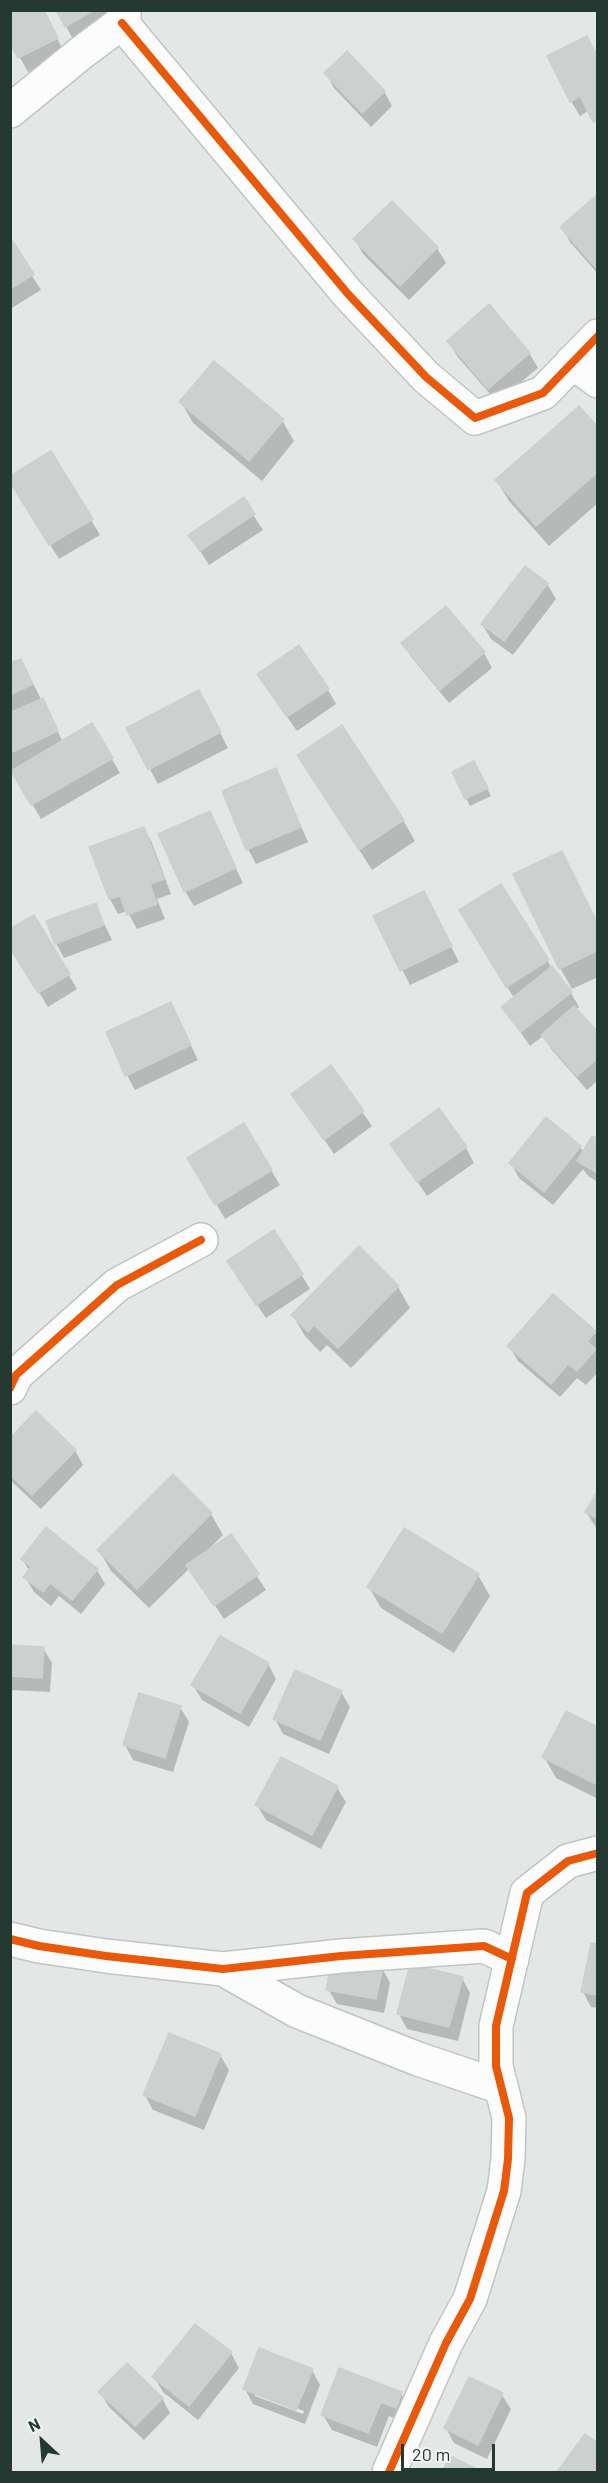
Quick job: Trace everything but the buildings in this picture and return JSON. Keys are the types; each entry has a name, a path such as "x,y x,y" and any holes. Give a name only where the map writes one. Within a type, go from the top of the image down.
{"street":[{"path":"10,111 123,17 348,294 426,377 475,418 543,393 585,372 597,336"},
{"path":"10,1388 16,1376 117,1285 201,1240"},
{"path":"389,2472 446,2343 470,2300 504,2191 508,2159 509,2118 496,2066 496,2026 527,1893 568,1861 597,1854"},
{"path":"10,1939 39,1946 106,1956 223,1969 341,1956 484,1946 512,1959"},
{"path":"223,1969 297,2011 418,2059 501,2087"}],"cycle path":[{"path":"122,23 348,294 426,377 475,418 543,393 598,336"},
{"path":"10,1388 16,1375 117,1285 201,1240"},
{"path":"389,2472 446,2343 470,2299 504,2191 508,2159 509,2118 496,2066 496,2026 527,1893 568,1861 598,1853"},
{"path":"10,1939 39,1946 106,1956 223,1969 341,1956 484,1946 512,1959"}]}
